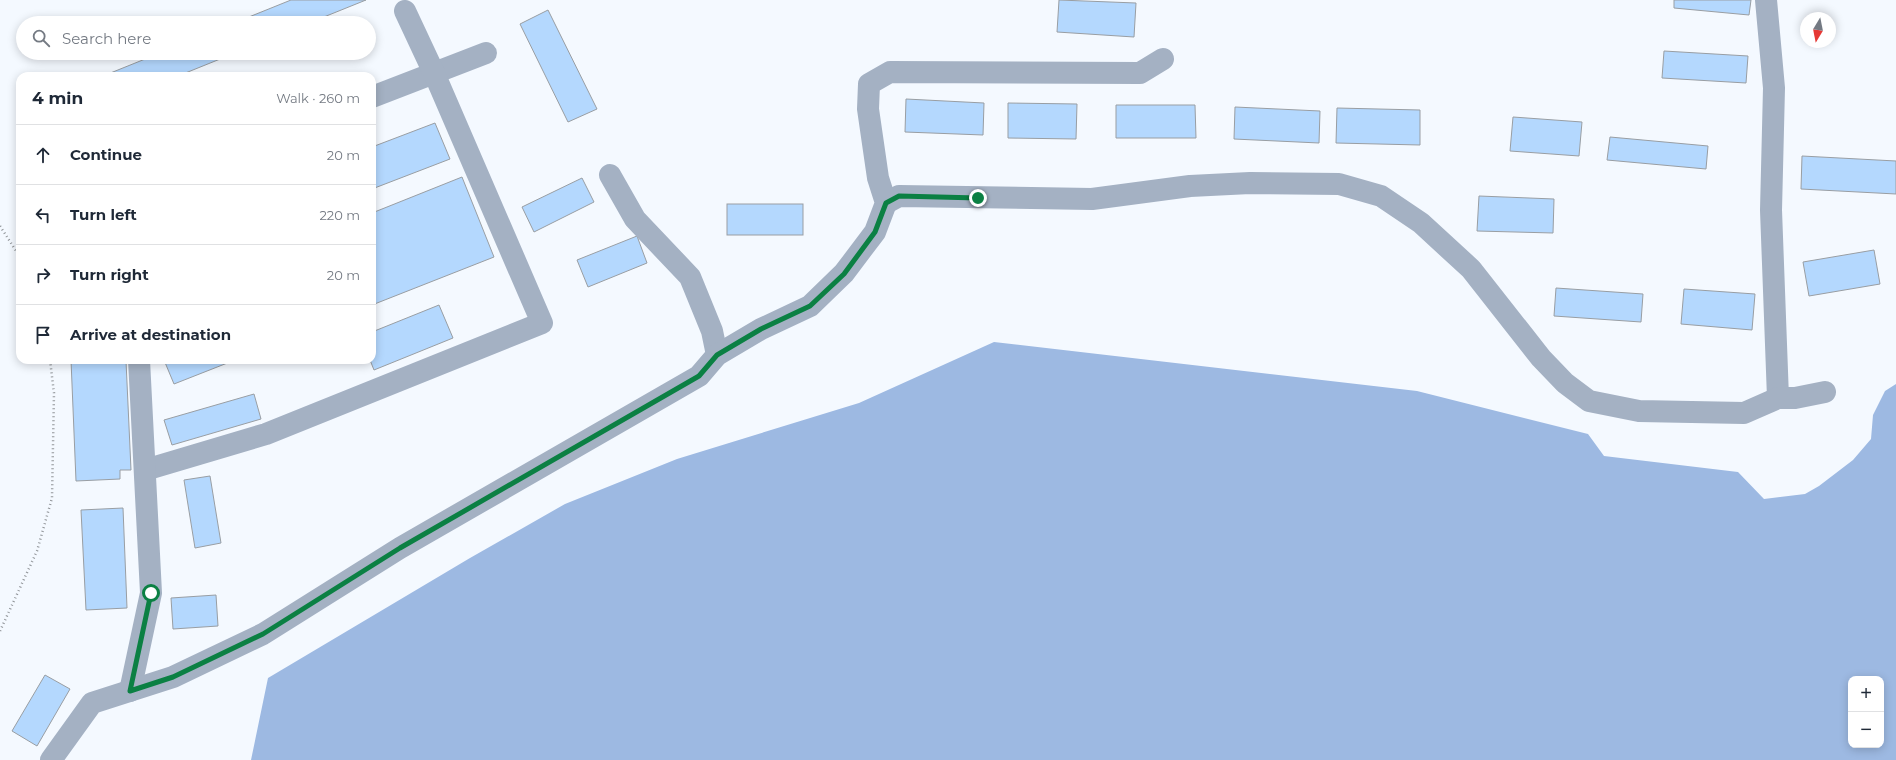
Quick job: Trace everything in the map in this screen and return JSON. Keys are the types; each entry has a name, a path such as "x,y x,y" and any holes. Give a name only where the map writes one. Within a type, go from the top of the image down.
{"street":[{"path":"1766,0 1774,88 1771,210 1778,398"},
{"path":"145,470 266,434 542,323 434,73 405,12"},
{"path":"376,95 486,53"},
{"path":"51,760 92,703 173,677 263,634 400,548 699,376 717,355 761,329 810,306 844,274 875,232 886,203 878,178 868,109 869,84 890,72 1140,73 1163,59"},
{"path":"610,175 635,219 690,277 712,331 717,355"},
{"path":"886,203 899,196 1092,199 1190,186 1250,183 1339,184 1381,196 1421,223 1470,269 1546,363 1565,383 1589,400 1639,411 1744,413 1778,398 1795,398 1825,392"},
{"path":"130,691 151,593 139,364"}],"path":[{"path":"0,226 16,251"},
{"path":"0,631 37,551 52,498 54,393 50,364"}],"water":[{"path":"994,342 1417,391 1588,434 1604,456 1738,472 1764,499 1805,494 1819,486 1853,460 1871,439 1873,415 1885,391 1896,384 1896,760 251,760 268,678 470,558 565,504 677,459 859,403"}],"building":[{"path":"291,0 366,0 326,16 251,16"},
{"path":"1059,0 1136,3 1134,37 1057,32"},
{"path":"1674,0 1751,0 1749,15 1674,8"},
{"path":"548,10 597,109 568,122 520,24"},
{"path":"1664,51 1748,56 1746,83 1662,78"},
{"path":"143,60 218,60 188,72 113,72"},
{"path":"906,99 984,103 983,135 905,132"},
{"path":"1008,103 1077,104 1076,139 1008,138"},
{"path":"1116,105 1195,105 1196,138 1116,138"},
{"path":"1235,107 1320,111 1319,143 1234,139"},
{"path":"1337,108 1420,110 1420,145 1336,143"},
{"path":"1513,117 1582,122 1579,156 1510,151"},
{"path":"435,123 450,159 376,187 376,145"},
{"path":"1610,137 1708,146 1706,169 1607,160"},
{"path":"1802,156 1896,161 1896,194 1801,189"},
{"path":"462,177 494,257 376,303 376,211"},
{"path":"582,178 594,202 534,232 522,207"},
{"path":"1479,196 1554,199 1553,233 1477,231"},
{"path":"727,204 803,204 803,235 727,235"},
{"path":"637,236 647,263 588,287 577,260"},
{"path":"1874,250 1880,284 1809,296 1803,262"},
{"path":"1556,288 1643,294 1641,322 1554,316"},
{"path":"1684,289 1755,294 1752,330 1681,324"},
{"path":"439,305 453,338 374,370 372,364 376,364 376,330"},
{"path":"71,364 126,364 131,470 120,470 120,479 76,481"},
{"path":"166,364 225,364 174,384"},
{"path":"254,394 261,419 172,445 164,420"},
{"path":"210,476 221,543 195,548 184,480"},
{"path":"123,508 127,608 86,610 81,510"},
{"path":"216,595 218,626 173,629 171,598"},
{"path":"45,675 70,689 37,746 12,731"}],"route":[{"path":"151,593 130,691 173,677 263,634 400,548 699,376 717,355 761,329 810,306 844,274 875,232 886,203 899,196 978,198"}]}
